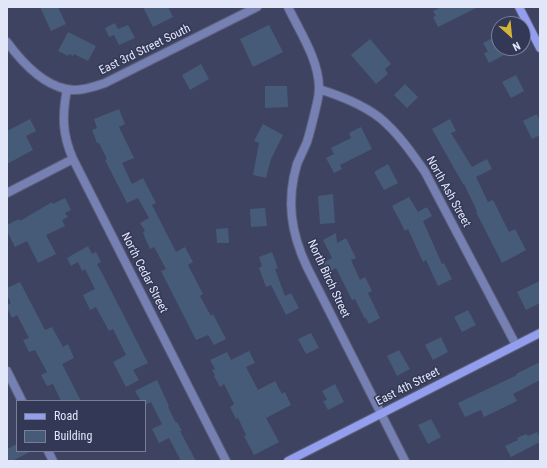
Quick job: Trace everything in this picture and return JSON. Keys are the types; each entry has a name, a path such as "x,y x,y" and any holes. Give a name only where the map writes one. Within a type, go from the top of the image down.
{"street":[{"name":"East 3rd Street South","path":"7,42 27,64 50,83 67,89 91,88 105,83 257,7"},
{"name":"North Birch Street","path":"288,7 317,67 319,89 315,115 293,183 291,217 294,232 300,252 405,461"},
{"path":"519,7 540,48"},
{"name":"North Cedar Street","path":"67,89 63,121 65,136 73,159 226,461"},
{"name":"North Ash Street","path":"319,89 340,96 368,110 386,123 406,146 429,179 516,345"},
{"path":"7,193 73,159"},
{"name":"East 4th Street","path":"288,461 540,333"},
{"path":"7,371 22,400"},
{"path":"48,452 53,461"}],"building":[{"path":"40,7 58,7 66,24 51,31"},
{"path":"143,7 168,7 173,17 153,27"},
{"path":"441,7 478,7 438,27 433,17 436,16 433,11"},
{"path":"115,23 118,29 128,25 135,38 119,45 114,35 109,37 105,28"},
{"path":"269,25 283,52 253,67 240,39"},
{"path":"68,32 96,46 88,61 74,54 73,56 69,54 68,56 58,51"},
{"path":"370,39 391,64 385,69 388,74 376,84 351,55"},
{"path":"491,39 491,56 502,56 489,63 484,53 488,52 483,43"},
{"path":"201,64 209,79 190,90 182,75"},
{"path":"516,75 524,91 511,98 502,82"},
{"path":"405,84 418,97 407,108 394,95"},
{"path":"265,86 287,86 288,107 265,108"},
{"path":"119,109 125,124 119,127 134,158 122,163 132,184 143,178 156,203 152,205 176,252 185,247 193,262 188,265 203,294 200,296 211,316 213,314 226,339 214,345 208,335 196,340 161,271 166,269 154,247 150,249 145,238 143,232 145,231 140,223 149,218 138,198 127,203 105,160 107,159 99,143 97,143 92,130 97,128 94,119"},
{"path":"537,114 540,121 540,135 532,139 523,121"},
{"path":"30,119 36,131 26,136 33,150 7,164 7,131"},
{"path":"450,119 456,131 451,133 472,167 487,159 492,169 476,177 488,202 493,200 509,232 515,229 526,250 502,263 476,212 477,211 464,184 432,129"},
{"path":"263,124 283,135 271,159 266,178 253,175 259,143 254,141"},
{"path":"361,127 372,149 340,165 342,169 334,173 326,158 334,154 331,148 351,138 349,133"},
{"path":"388,164 398,183 384,190 374,172"},
{"path":"333,194 335,223 320,224 318,196"},
{"path":"409,197 418,212 427,207 432,216 423,221 442,264 444,263 452,279 438,286 426,260 423,262 408,229 405,231 392,206"},
{"path":"65,198 71,210 65,213 68,217 62,220 65,226 46,235 56,254 38,263 27,241 15,247 7,231 7,225 19,219 20,221 52,202 53,204"},
{"path":"265,208 267,226 251,227 250,209"},
{"path":"228,228 229,243 217,243 216,229"},
{"path":"336,233 337,243 346,238 356,258 351,260 360,280 365,277 372,291 368,293 380,318 369,324 355,299 352,300 336,268 328,272 323,263 332,258 323,240"},
{"path":"88,246 92,254 96,252 101,262 97,264 148,363 133,370 139,380 126,387 113,362 126,355 113,329 109,331 96,307 90,310 83,295 95,289 85,269 82,271 78,262 71,266 67,258"},
{"path":"272,252 278,268 275,269 285,296 291,293 299,308 286,315 271,285 266,287 259,268 262,266 259,257"},
{"path":"540,281 540,303 526,310 517,292"},
{"path":"20,282 45,330 52,327 63,347 68,344 74,358 62,364 80,400 61,400 53,384 47,386 41,375 47,372 35,350 29,352 23,340 29,338 17,315 12,318 7,308 7,305 11,303 7,295 7,288"},
{"path":"468,310 476,325 462,332 454,317"},
{"path":"311,333 319,348 306,354 298,339"},
{"path":"441,337 448,352 433,360 425,345"},
{"path":"399,350 410,369 397,376 387,356"},
{"path":"249,351 255,363 246,367 258,390 275,381 282,394 285,392 291,405 266,418 279,442 254,455 244,436 246,435 238,418 236,419 230,407 234,404 224,384 220,387 214,376 215,375 212,370 215,369 210,360 227,352 231,360"},
{"path":"540,362 540,380 513,394 517,401 484,417 481,410 465,417 458,403 517,375 516,374"},
{"path":"157,380 169,406 168,407 182,431 180,431 196,461 181,461 169,438 159,443 152,429 162,424 151,402 146,404 146,400 140,400 135,391"},
{"path":"335,384 344,402 328,410 323,401 327,400 322,391"},
{"path":"431,419 441,437 428,444 418,425"},
{"path":"537,432 540,442 511,457 505,446 518,440 517,438 526,434 528,436"},
{"path":"16,444 16,452 30,452 12,461 7,461 7,449"}]}
